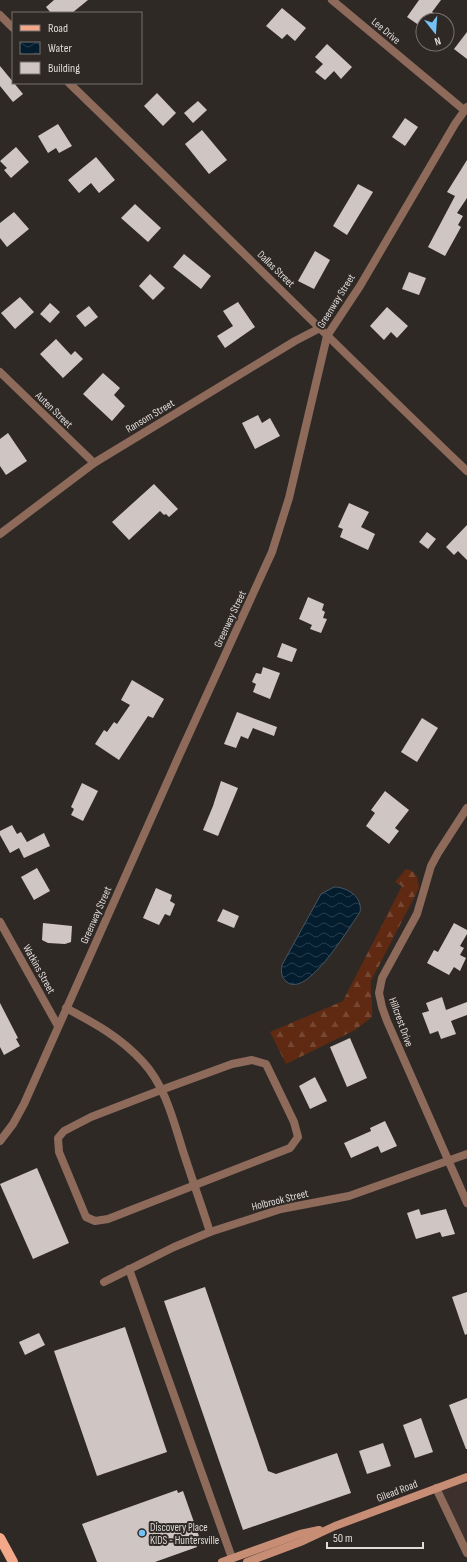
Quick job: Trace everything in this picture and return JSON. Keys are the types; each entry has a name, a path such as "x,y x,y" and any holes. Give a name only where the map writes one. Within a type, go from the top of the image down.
{"main road":[{"name":"Gilead Road","path":"246,1562 303,1541 335,1526 467,1477"},
{"name":"Gilead Road","path":"222,1562 300,1534 335,1526"},
{"path":"0,1538 13,1562"}],"street":[{"name":"Lee Drive","path":"332,0 465,108"},
{"path":"0,15 12,27"},
{"name":"Dallas Street","path":"71,84 217,226 327,336 467,471"},
{"name":"Greenway Street","path":"0,1141 13,1124 24,1104 272,552 289,498 327,336 360,286 465,108"},
{"name":"Ransom Street","path":"0,534 94,462 294,341 320,328"},
{"name":"Auten Street","path":"0,372 94,462"},
{"name":"Hillcrest Drive","path":"467,808 431,866 417,914 382,978 380,993 382,1006 387,1021 467,1203"},
{"name":"Watkins Street","path":"0,922 58,1026"},
{"path":"66,1008 105,1029 126,1045 144,1063 155,1079 173,1120 210,1232"},
{"path":"252,1060 266,1064 294,1122 298,1137 290,1148 108,1219 95,1221 86,1217 59,1152 58,1138 64,1131 90,1116 161,1090 232,1064 252,1060"},
{"name":"Holbrook Street","path":"104,1282 174,1246 210,1232 281,1209 349,1196 467,1154"},
{"path":"130,1269 232,1558"},
{"path":"436,1488 467,1553"}],"shaded area":[{"path":"467,1477 467,1553 436,1488"}],"green space":[{"path":"406,869 415,873 419,888 371,981 372,1017 355,1030 286,1064 270,1032 343,1001 402,886 395,882"}],"water":[{"path":"334,887 339,887 349,891 357,897 360,912 338,945 316,971 305,980 295,984 287,982 283,976 282,965 321,894"}],"building":[{"path":"54,0 88,0 73,12 50,12 46,7"},
{"path":"419,0 441,0 432,12 415,12 415,22 407,17"},
{"path":"282,8 306,28 295,41 287,34 282,39 266,26"},
{"path":"467,32 467,59 455,50"},
{"path":"327,44 352,67 341,79 334,71 325,80 315,72 323,64 315,57"},
{"path":"0,66 12,81 12,84 15,84 23,94 13,102 0,86"},
{"path":"157,93 176,113 163,126 144,106"},
{"path":"198,101 207,110 193,123 184,113"},
{"path":"405,118 418,127 405,146 392,137"},
{"path":"58,124 72,146 59,153 56,148 48,153 38,136"},
{"path":"202,130 227,160 209,174 185,144"},
{"path":"16,147 29,162 11,178 4,170 7,168 0,161"},
{"path":"96,157 115,180 99,193 91,183 79,193 68,180"},
{"path":"467,160 467,198 457,213 463,216 458,225 461,227 445,256 428,247 455,196 447,192"},
{"path":"358,184 373,192 347,235 333,226"},
{"path":"135,204 161,228 148,242 121,218"},
{"path":"14,212 29,229 7,247 0,238 0,223"},
{"path":"315,251 330,260 314,289 298,281"},
{"path":"184,254 211,276 201,289 173,267"},
{"path":"409,272 426,278 419,295 402,289"},
{"path":"150,274 165,288 153,300 139,286"},
{"path":"20,297 34,312 15,329 1,313"},
{"path":"238,302 255,327 225,348 217,336 233,326 223,311"},
{"path":"50,303 60,312 50,323 40,314"},
{"path":"89,306 98,317 85,327 76,316"},
{"path":"387,307 408,326 397,338 391,332 384,340 370,326"},
{"path":"56,339 71,355 75,351 83,359 63,378 40,354"},
{"path":"103,373 120,388 114,395 125,406 112,421 83,394"},
{"path":"258,415 262,423 270,418 280,436 255,449 242,423"},
{"path":"8,433 27,461 6,475 0,466 0,439"},
{"path":"154,484 178,509 169,517 160,511 129,540 112,522"},
{"path":"349,503 369,512 361,527 375,534 368,550 340,537 343,529 338,527"},
{"path":"467,525 467,560 458,551 454,555 446,547"},
{"path":"427,532 436,539 428,549 419,542"},
{"path":"308,597 324,604 322,610 325,612 323,618 327,619 321,633 310,629 312,625 299,619"},
{"path":"282,643 297,649 292,662 277,657"},
{"path":"263,667 280,673 270,699 253,692 256,684 252,682 256,673 261,674"},
{"path":"132,680 164,699 153,718 148,716 119,760 95,744 104,730 107,732 114,722 117,724 130,705 121,700"},
{"path":"237,712 277,727 274,736 253,728 248,739 241,736 236,748 224,744"},
{"path":"422,718 438,728 417,762 401,752"},
{"path":"221,781 238,788 218,836 203,830"},
{"path":"82,783 98,791 83,821 71,815 74,809 71,807"},
{"path":"385,791 409,810 395,828 399,831 389,844 366,826 375,813 371,810"},
{"path":"12,825 17,834 21,832 27,842 44,833 50,846 24,858 19,848 10,853 0,835 0,831"},
{"path":"37,868 50,891 34,900 21,877"},
{"path":"156,888 172,895 170,901 175,904 170,916 165,914 159,925 143,918"},
{"path":"223,909 239,916 234,928 217,921"},
{"path":"43,923 72,926 71,942 65,944 48,943 42,940"},
{"path":"454,923 467,930 467,934 460,946 464,948 460,955 466,958 460,971 454,967 449,975 427,963 434,950 438,952"},
{"path":"442,997 446,1010 467,1002 467,1015 451,1021 456,1034 441,1039 438,1031 430,1034 422,1013 429,1011 426,1003"},
{"path":"0,1003 18,1038 16,1039 20,1046 4,1055 0,1047"},
{"path":"350,1038 367,1078 347,1087 330,1047"},
{"path":"315,1077 327,1101 310,1109 299,1086"},
{"path":"385,1121 397,1146 381,1153 378,1146 351,1158 344,1143 371,1131 370,1128"},
{"path":"37,1168 69,1243 33,1259 0,1184"},
{"path":"419,1209 421,1215 446,1209 455,1234 442,1237 440,1232 416,1239 407,1213"},
{"path":"205,1287 268,1471 276,1474 337,1453 351,1493 243,1530 164,1301"},
{"path":"467,1292 467,1334 465,1335 452,1297"},
{"path":"125,1327 167,1452 97,1476 54,1351"},
{"path":"39,1333 45,1345 25,1355 19,1342"},
{"path":"467,1398 467,1449 466,1449 449,1405"},
{"path":"421,1418 433,1452 415,1458 403,1425"},
{"path":"383,1443 391,1466 367,1474 359,1451"},
{"name":"Discovery Place KIDS - Huntersville","path":"177,1490 178,1493 183,1491 201,1542 196,1544 197,1547 155,1562 97,1562 82,1524"}],"place":[{"name":"Discovery Place KIDS - Huntersville","path":"142,1533"}]}
